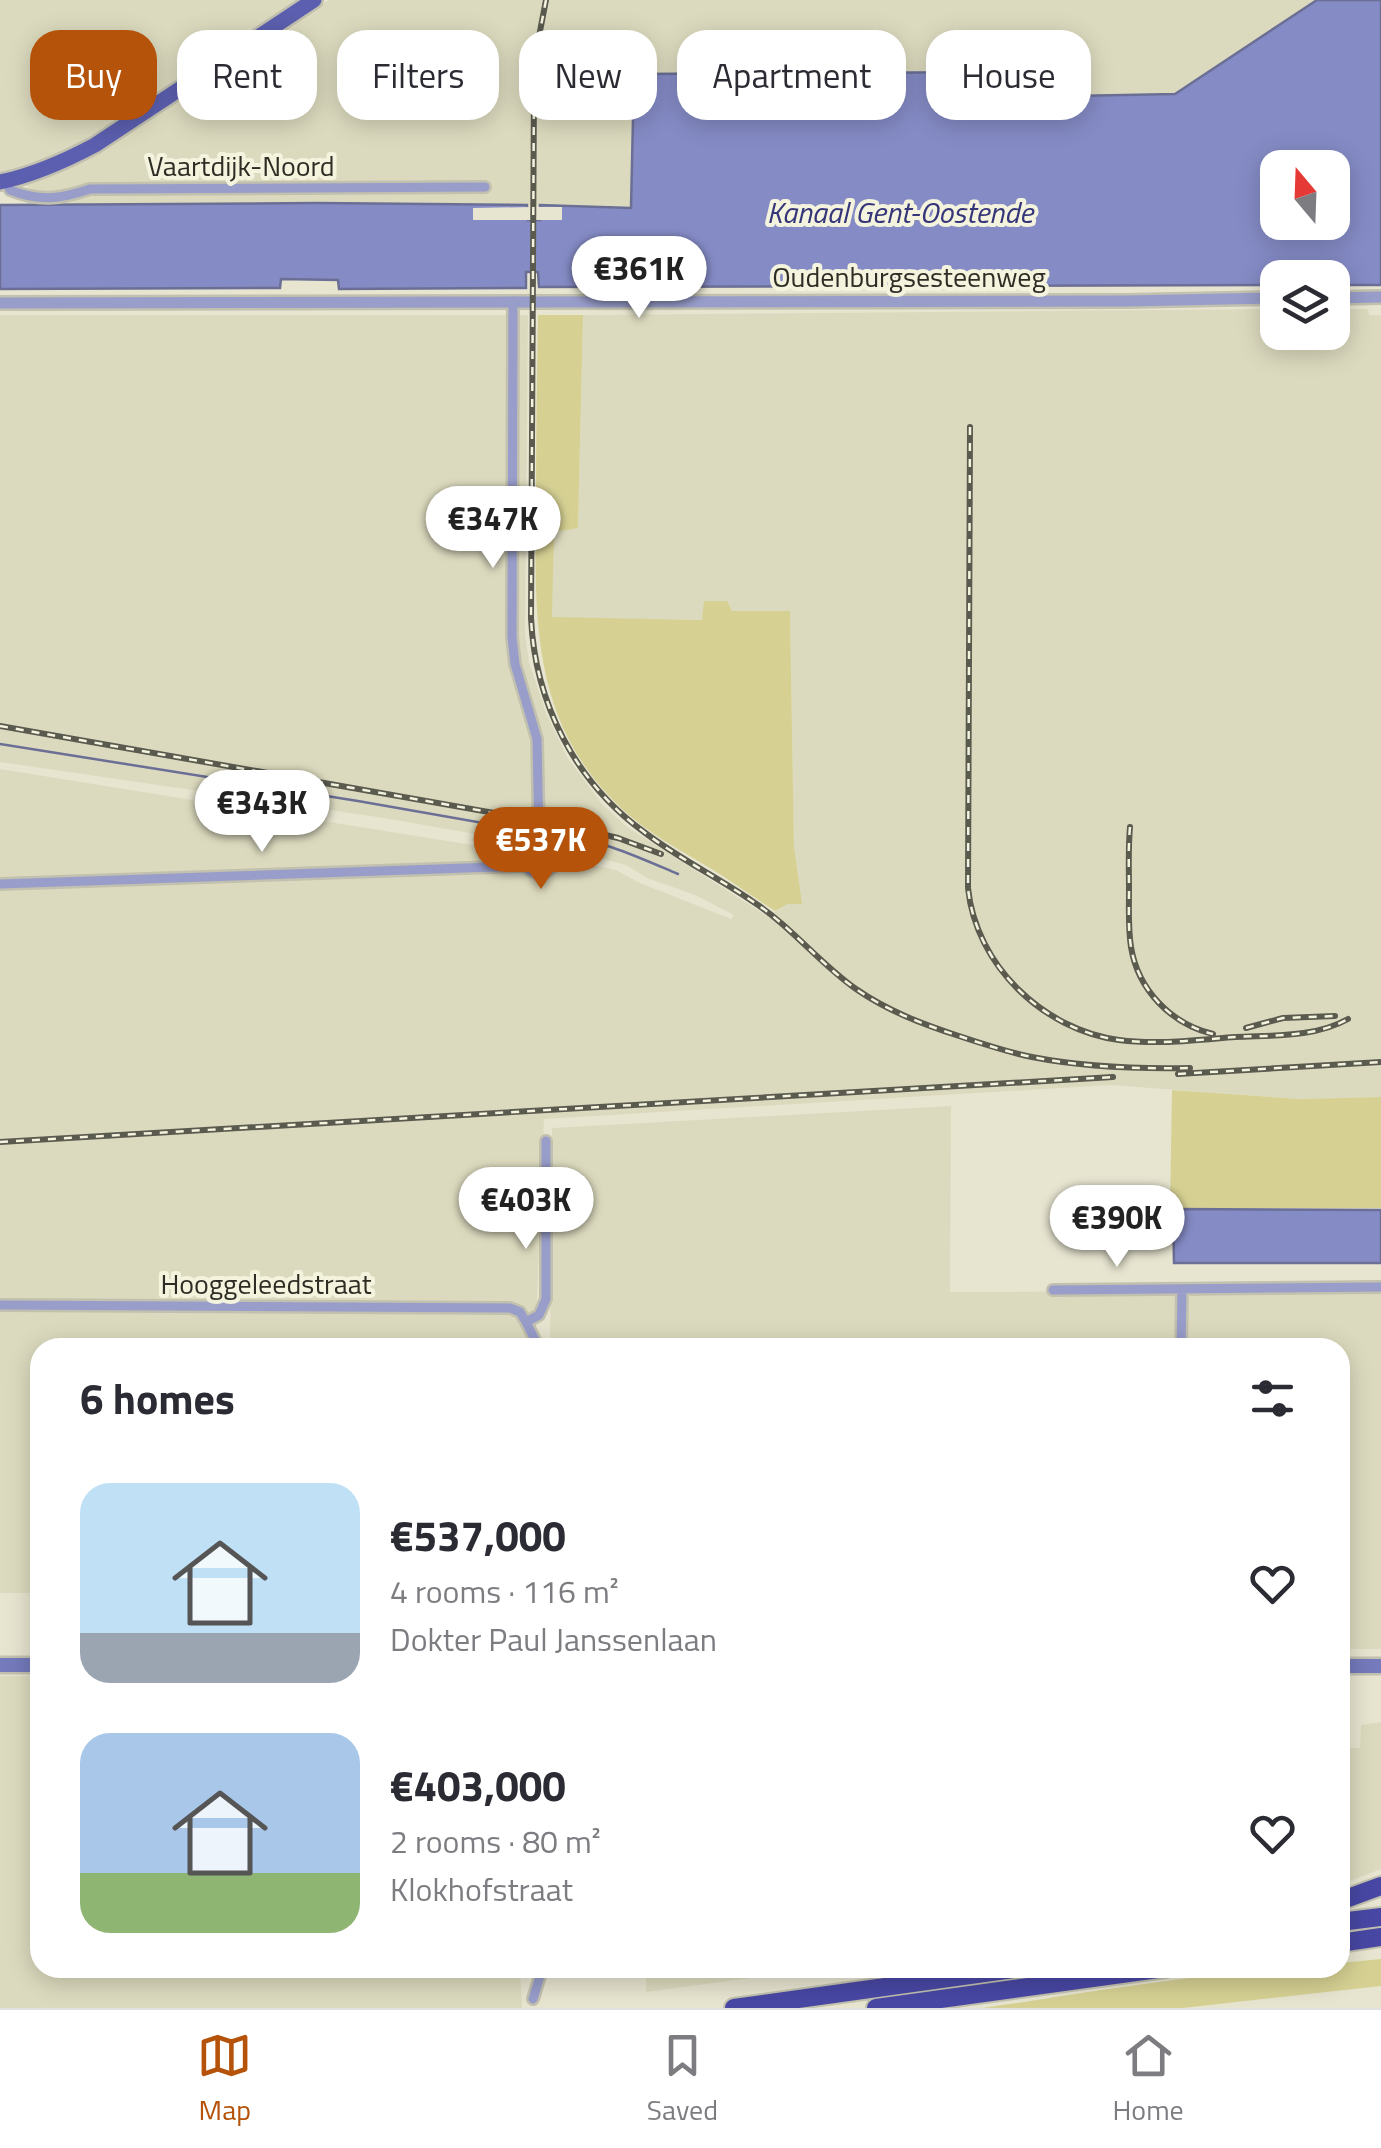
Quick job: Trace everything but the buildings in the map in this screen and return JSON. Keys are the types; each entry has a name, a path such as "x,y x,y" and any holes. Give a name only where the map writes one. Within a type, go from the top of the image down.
{"highway":[{"path":"1350,1897 1381,1886"},
{"path":"1350,1921 1381,1916"},
{"path":"1350,1943 1381,1940"},
{"path":"734,2008 949,1978"},
{"path":"876,2008 1093,1978"}],"main road":[{"path":"3,182 95,146 314,0"},
{"path":"0,1664 30,1664"},
{"path":"1350,1666 1381,1666"}],"street":[{"name":"Vaartdijk-Noord","path":"3,182 20,194 59,198 90,189 485,187"},
{"path":"1350,298 1381,297"},
{"name":"Oudenburgsesteenweg","path":"0,303 1260,298"},
{"path":"513,301 512,637 515,664 537,739 539,839"},
{"path":"0,884 525,866 538,873 552,868 554,848 539,839 530,842 522,858 525,866"},
{"path":"534,1338 526,1322 538,1315 546,1299 546,1141"},
{"path":"1053,1290 1381,1286"},
{"path":"1181,1338 1182,1288"},
{"name":"Hooggeleedstraat","path":"0,1305 510,1308 520,1312 526,1322"},
{"path":"532,1998 539,1978"}],"shaded area":[{"path":"0,0 296,0 251,30 177,30 177,79 157,92 157,30 30,30 30,120 116,120 73,146 0,172"},
{"path":"329,0 1317,0 1176,94 1091,96 1091,30 926,30 926,73 906,73 906,30 677,30 677,74 657,74 657,30 519,30 519,120 634,120 632,208 472,203 30,205 27,181 132,120 157,120 157,105 177,93 177,120 317,120 317,30 280,30"},
{"path":"1260,309 1260,350 1350,350 1350,309 1368,309 1369,315 1381,315 1381,1097 1300,1099 1110,1085 544,1119 535,1338 30,1338 30,1593 0,1593 0,769 584,863 616,870 731,919 734,915 626,865 557,846 544,824 534,824 528,839 504,839 0,762 0,315 528,315 525,634 529,662 546,713 567,757 602,804 627,827 767,916 788,904 801,903 794,846 790,611 732,611 726,601 705,601 702,620 552,618 553,531 578,528 583,315"},
{"path":"538,315 583,315 578,528 554,532 552,617 702,620 704,601 727,601 732,611 790,611 794,846 802,904 788,904 775,911 649,830 612,799 585,766 565,732 542,658 538,619"},
{"path":"1172,1090 1300,1099 1381,1097 1381,1208 1170,1208"},
{"path":"951,1106 950,1292 1381,1290 1381,1649 1350,1649 1350,1338 550,1338 552,1128"},
{"path":"0,1676 30,1676 30,1978 520,1978 522,2008 0,2008"},
{"path":"1381,1722 1381,1869 1350,1881 1350,1748 1360,1748 1361,1725"},
{"path":"1381,1959 1381,1986 1183,2008 983,2008 1197,1978 1350,1978 1350,1962"},
{"path":"646,1978 750,1978 646,1992"}],"water":[{"name":"Kanaal Gent-Oostende","path":"1317,0 1381,0 1381,285 1350,285 1350,260 1260,260 1260,285 539,287 538,272 526,272 526,288 339,289 338,280 281,279 280,288 0,289 0,205 527,205 528,220 540,220 540,205 631,208 633,120 657,120 657,74 677,74 677,120 906,120 906,73 926,73 926,120 1091,120 1091,96 1175,94"},
{"path":"1173,1209 1381,1210 1381,1263 1174,1263"}],"pier":[{"path":"532,207 535,215 535,207 562,207 562,220 473,220 473,208"}],"waterway":[{"path":"0,744 523,830"},
{"path":"558,835 604,845 678,874"}],"railway":[{"path":"546,0 534,85 531,618 534,650 550,710 579,765 619,812 644,832 766,911 843,979 893,1010 995,1048 1032,1057 1111,1067 1190,1068"},
{"path":"970,427 968,888 984,943 1018,989 1040,1008 1091,1034 1119,1040 1162,1042 1293,1034 1321,1030 1348,1019"},
{"path":"0,726 563,825 618,838 661,854"},
{"path":"1130,827 1129,926 1135,963 1159,1003 1183,1022 1213,1034"},
{"path":"1246,1028 1283,1018 1335,1016"},
{"path":"1178,1074 1381,1062"},
{"path":"0,1142 1113,1077"}]}
